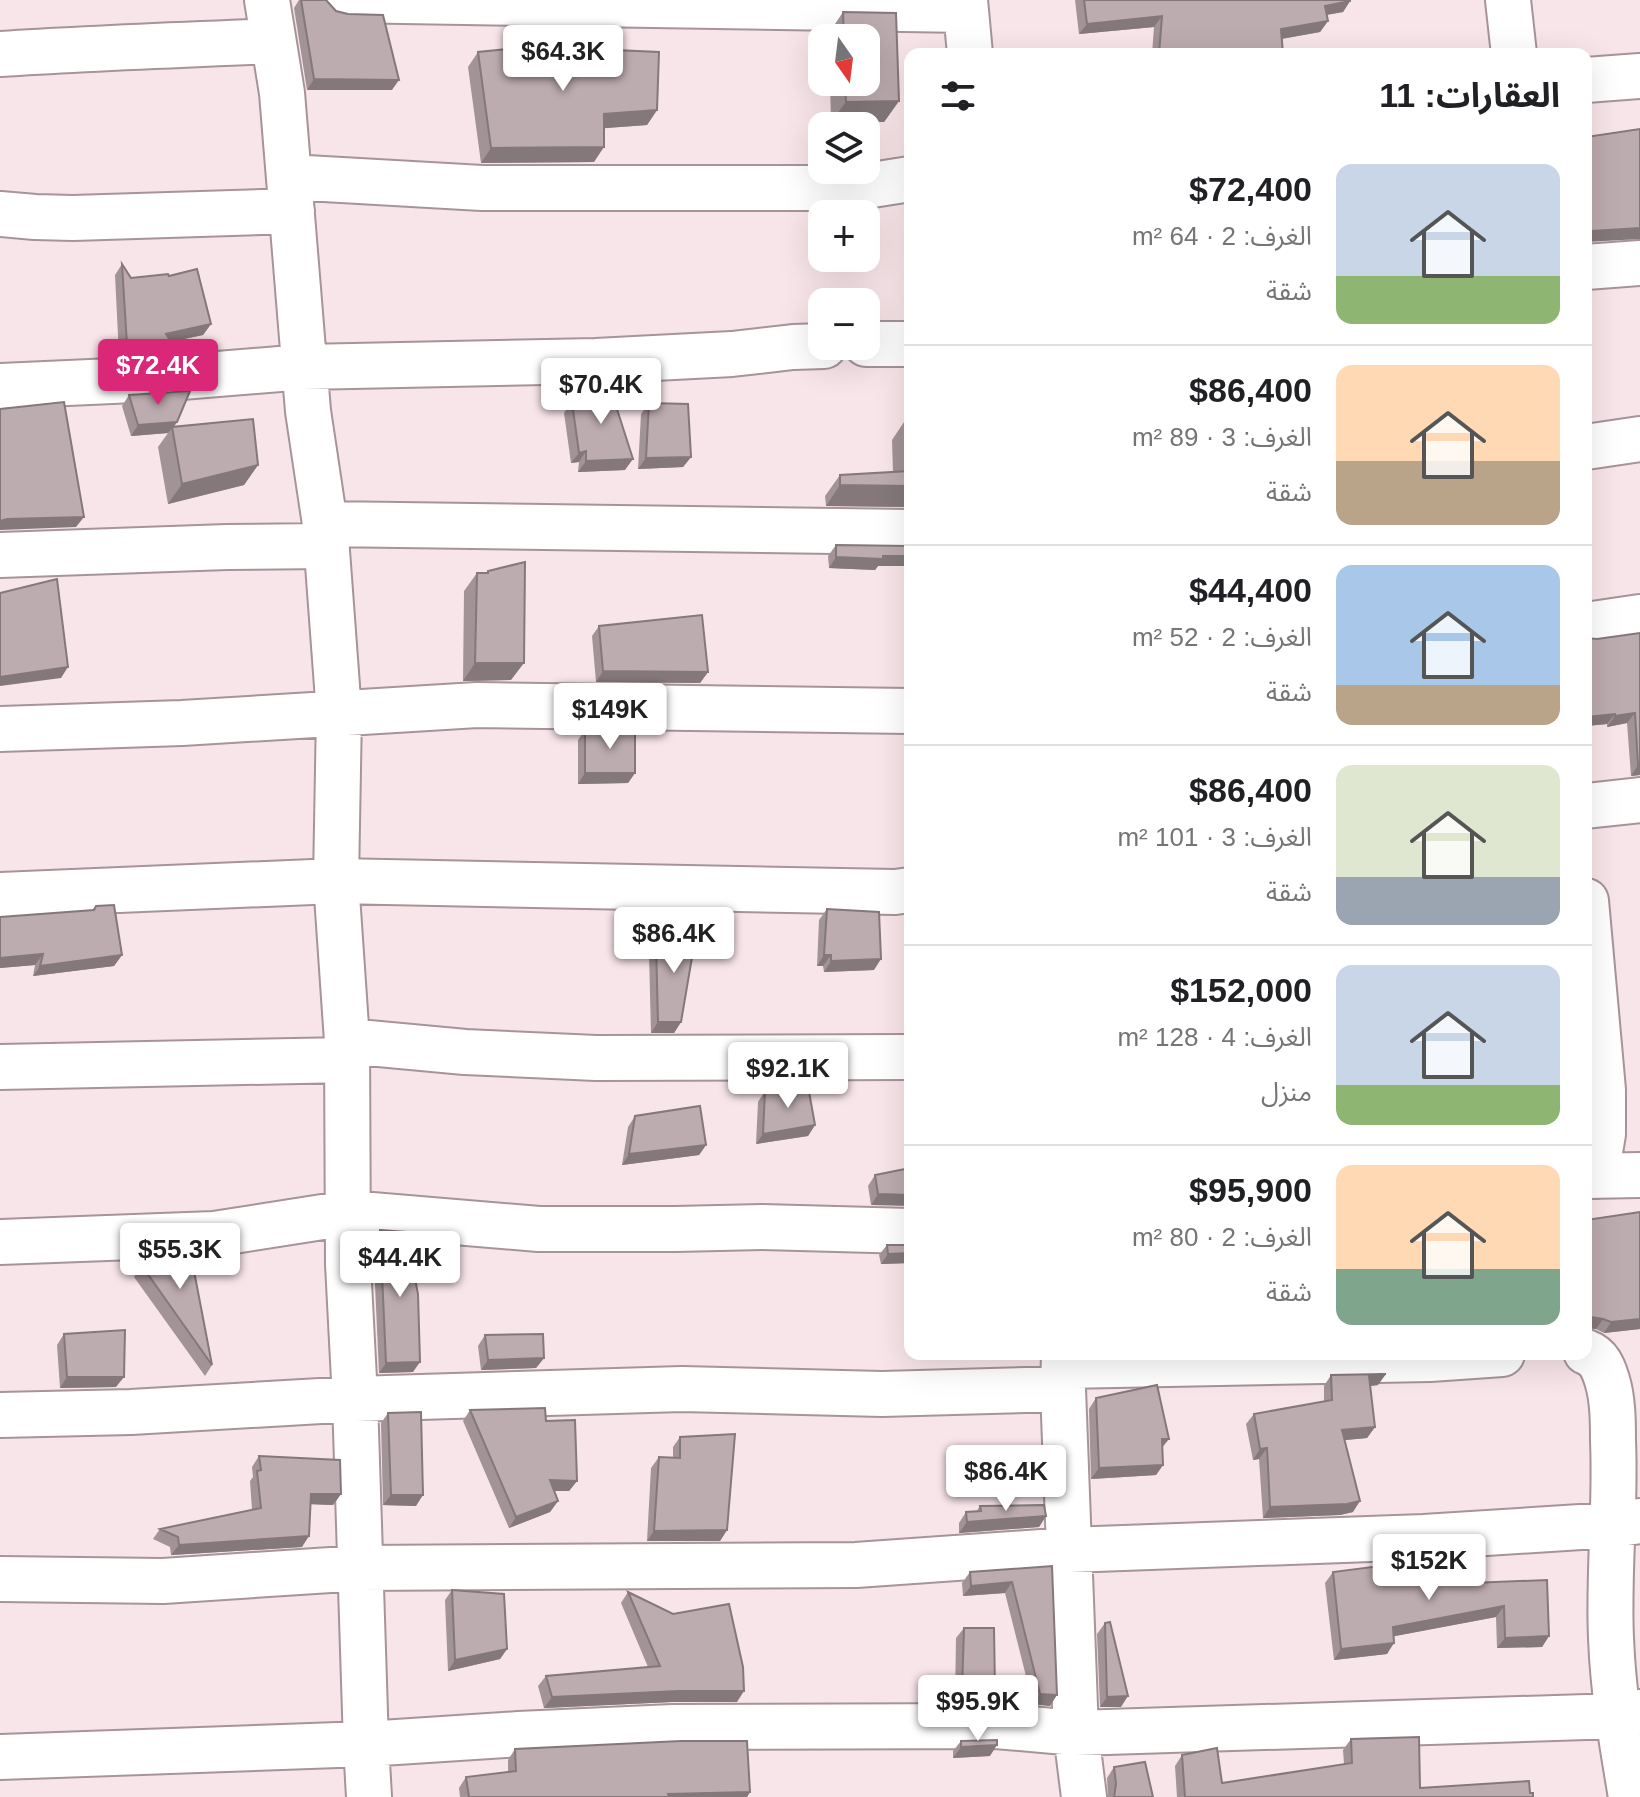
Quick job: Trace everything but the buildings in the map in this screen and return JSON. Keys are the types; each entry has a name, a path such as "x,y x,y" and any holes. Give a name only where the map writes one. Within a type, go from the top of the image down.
{"street":[{"path":"341,0 965,5 969,48"},
{"path":"1508,0 1513,48"},
{"path":"0,54 155,46 270,20 282,93 308,411 325,535 339,713 336,881 347,1050 348,1264 369,1797"},
{"path":"1592,80 1640,76"},
{"path":"0,214 73,218 290,194 482,188 814,188 904,180"},
{"path":"1592,267 1640,263"},
{"path":"880,344 904,344"},
{"path":"0,386 157,379 304,367 596,361 808,347"},
{"path":"1592,446 1640,439"},
{"path":"0,555 212,547 325,535 554,529 904,532"},
{"path":"1592,624 1640,617"},
{"path":"0,729 182,723 477,705 904,711"},
{"path":"1592,805 1640,800"},
{"path":"0,895 336,881 904,891"},
{"path":"1592,1008 1603,1090 1603,1134 1592,1172"},
{"path":"0,1067 189,1064 347,1050 596,1058 904,1057"},
{"path":"1592,1176 1640,1175"},
{"path":"0,1242 214,1234 348,1213 539,1229 762,1227 904,1231"},
{"path":"0,1415 131,1412 355,1399 682,1389 882,1394 1064,1370 1397,1360"},
{"path":"1064,1370 1076,1733 1084,1797"},
{"path":"1611,1371 1615,1469 1626,1523 1611,1637 1629,1714 1631,1797"},
{"path":"0,1579 163,1581 361,1568 856,1565 1069,1550 1424,1537 1626,1523"},
{"path":"0,1757 366,1744 673,1727 996,1726 1076,1733 1629,1714"}]}
